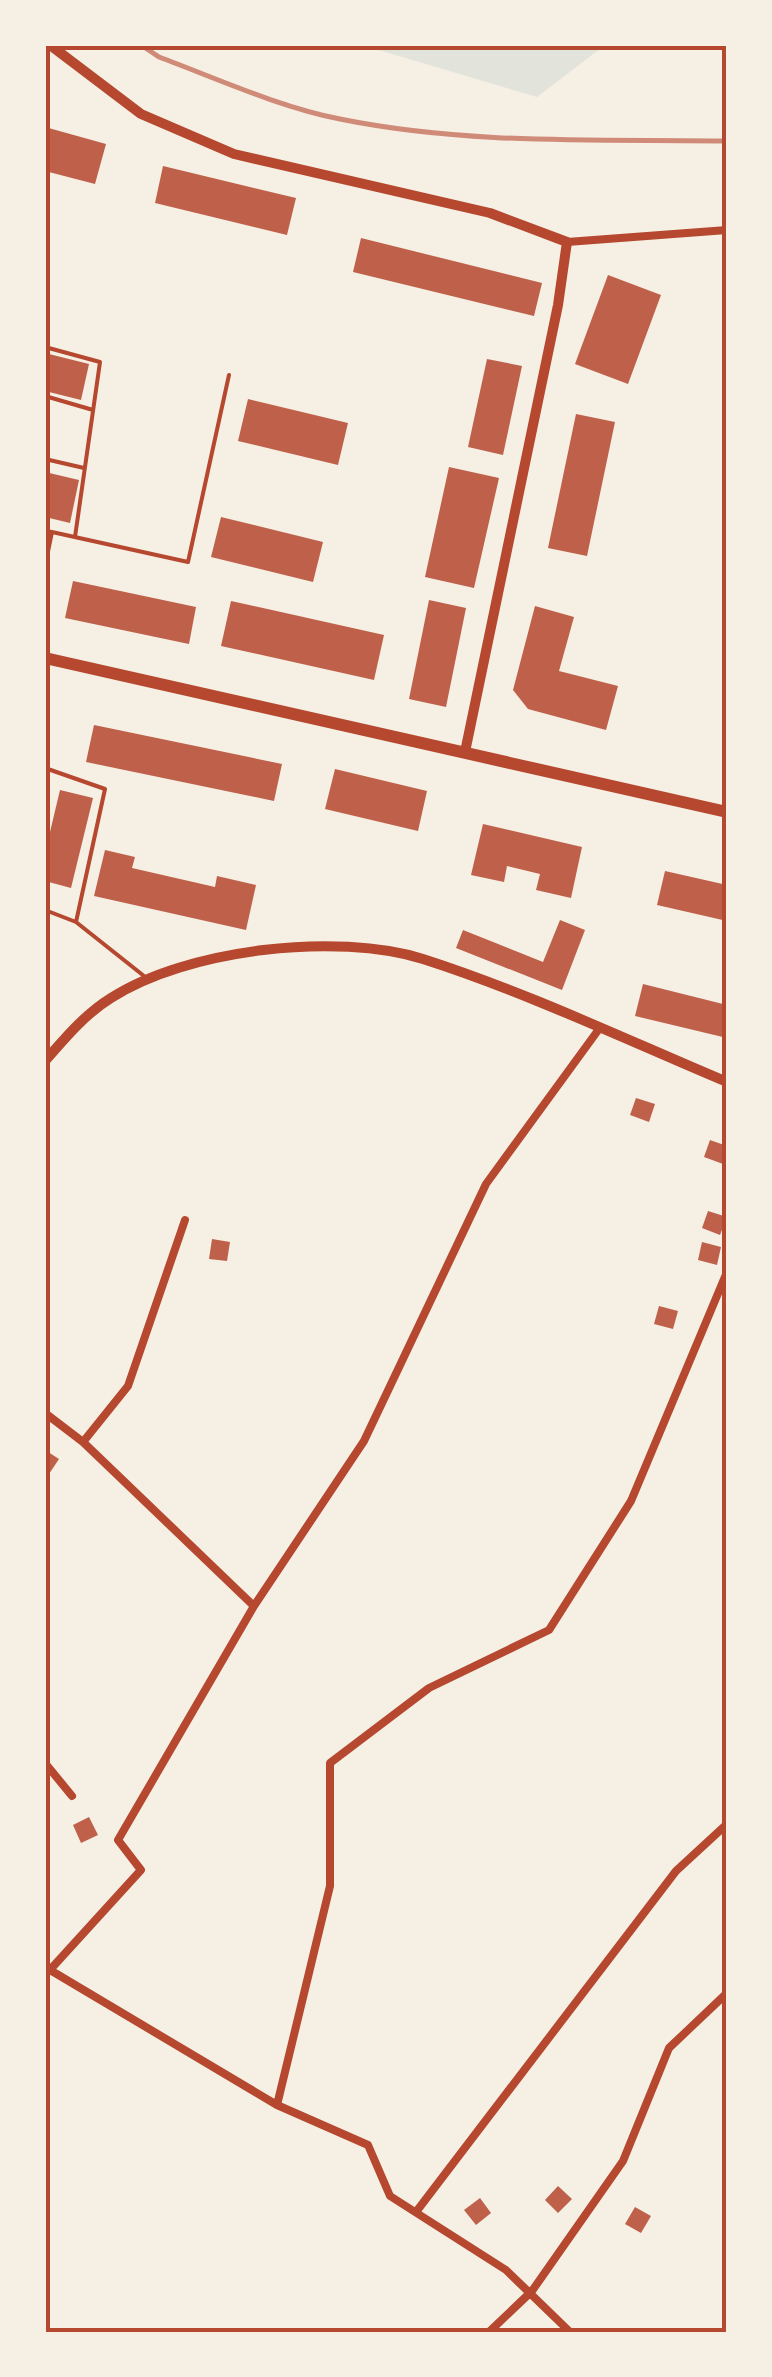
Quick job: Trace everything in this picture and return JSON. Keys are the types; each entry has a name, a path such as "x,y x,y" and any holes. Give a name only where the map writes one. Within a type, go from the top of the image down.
{"main road":[{"path":"45,658 727,812"}],"street":[{"path":"50,45 141,114 234,154 490,212 566,242 727,230"},
{"path":"465,752 558,305 566,242"},
{"path":"45,1060 77,1025 110,998 148,979 285,947 354,949 420,958 727,1082"},
{"path":"570,2332 532,2291 390,2196 368,2145 277,2105 47,1969 141,1870 118,1840 254,1606 364,1441 486,1184 599,1029"},
{"path":"83,1442 128,1386 184,1220"},
{"path":"277,2105 330,1886 330,1763 430,1688 549,1630 631,1501 727,1272"},
{"path":"45,1413 83,1442 254,1606"},
{"path":"45,1763 72,1796"},
{"path":"416,2212 676,1871 727,1824"},
{"path":"489,2332 532,2291 623,2161 669,2048 727,1993"}],"lane":[{"path":"45,347 100,362 75,537"},
{"path":"45,531 188,562 229,375"},
{"path":"45,396 93,410"},
{"path":"45,459 85,468"},
{"path":"45,566 52,532"},
{"path":"45,768 105,789 76,922"},
{"path":"45,910 76,922 148,979"}],"shaded area":[{"path":"362,45 605,45 537,97"}],"building":[{"path":"45,127 106,144 95,184 45,171"},
{"path":"163,166 296,198 287,235 155,203"},
{"path":"361,238 542,283 534,316 353,272"},
{"path":"608,275 661,295 628,384 575,364"},
{"path":"45,353 89,364 81,400 45,391"},
{"path":"487,359 522,366 503,455 468,447"},
{"path":"248,399 348,423 338,465 238,441"},
{"path":"576,414 615,422 587,556 548,548"},
{"path":"449,467 499,478 474,588 425,577"},
{"path":"45,472 79,480 70,523 45,517"},
{"path":"221,517 323,542 313,582 211,557"},
{"path":"73,581 196,607 189,644 65,618"},
{"path":"429,600 466,608 446,707 409,699"},
{"path":"231,601 384,635 374,680 221,646"},
{"path":"535,606 574,617 559,671 618,686 606,730 528,709 513,690"},
{"path":"94,725 282,764 274,801 86,762"},
{"path":"335,769 427,791 418,831 325,809"},
{"path":"60,790 93,798 71,888 45,881 45,853"},
{"path":"483,824 582,847 571,898 536,890 540,874 507,866 504,882 471,875"},
{"path":"105,850 135,857 132,868 215,887 217,876 256,885 246,930 94,896"},
{"path":"665,871 727,885 727,921 657,905"},
{"path":"560,920 585,930 562,990 456,948 463,930 543,962"},
{"path":"643,984 727,1005 727,1038 635,1016"},
{"path":"636,1098 655,1104 649,1122 630,1115"},
{"path":"710,1140 727,1146 723,1164 704,1157"},
{"path":"708,1211 727,1217 720,1235 702,1228"},
{"path":"212,1239 230,1242 227,1261 209,1259"},
{"path":"702,1242 721,1247 717,1265 698,1260"},
{"path":"659,1306 678,1311 673,1329 654,1324"},
{"path":"45,1450 59,1459 49,1474 45,1472"},
{"path":"89,1817 98,1835 81,1843 73,1825"},
{"path":"558,2186 572,2199 558,2213 545,2200"},
{"path":"480,2198 491,2213 476,2225 464,2210"},
{"path":"635,2207 651,2216 641,2233 625,2224"}],"railway":[{"path":"141,45 159,57 271,100 317,114 388,127 484,137 727,141"}]}
